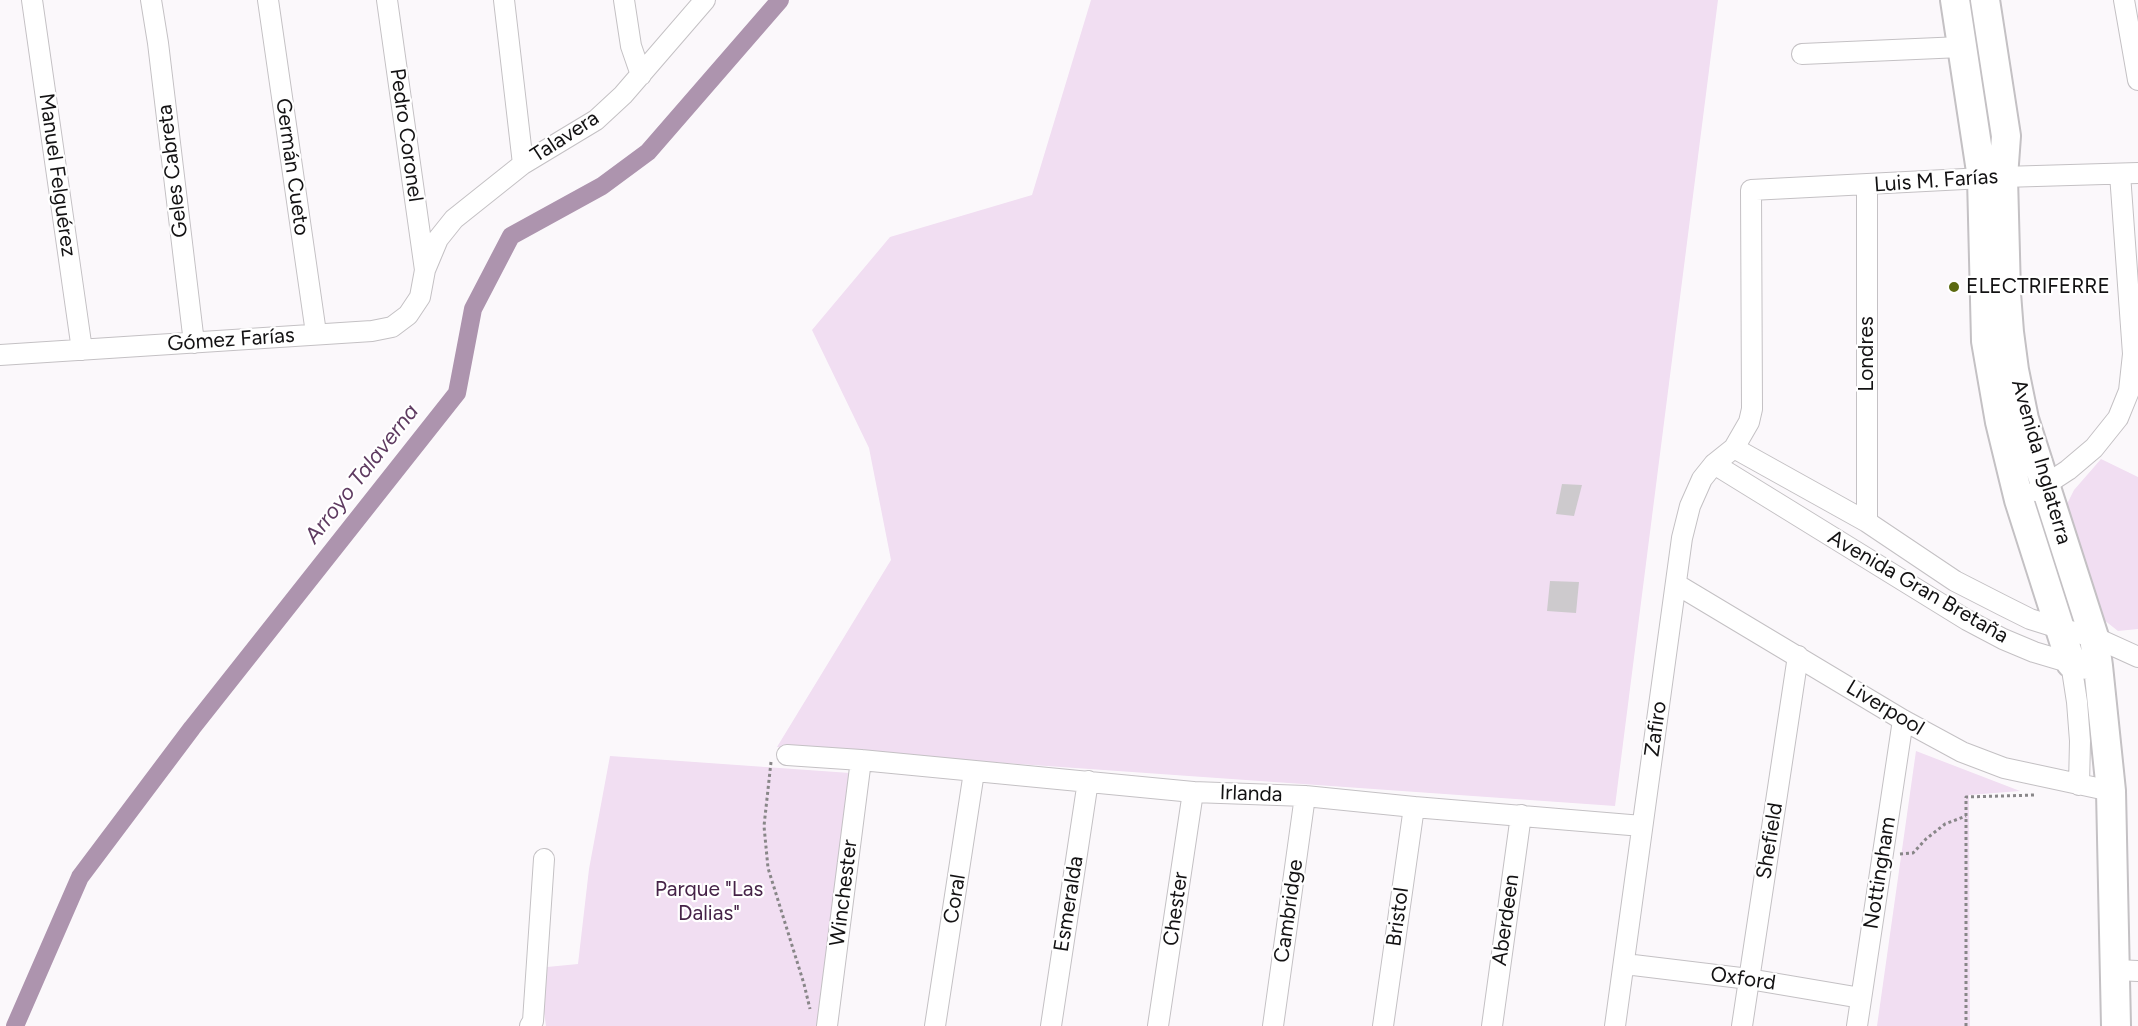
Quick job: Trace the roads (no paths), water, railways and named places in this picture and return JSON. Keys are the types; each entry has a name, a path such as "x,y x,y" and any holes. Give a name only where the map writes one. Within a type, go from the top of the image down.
{"street":[{"name":"Manuel Felguérez","path":"32,0 82,350"},
{"name":"Geles Cabreta","path":"151,0 194,343"},
{"name":"Germán Cueto","path":"268,0 316,333"},
{"name":"Pedro Coronel","path":"387,0 425,270"},
{"path":"504,0 523,164"},
{"path":"624,0 631,46 640,75"},
{"name":"Talavera","path":"425,270 438,239 454,219 523,164 596,120 640,75 705,0"},
{"path":"1955,0 1961,47 1993,177"},
{"path":"1985,0 2006,136 1993,177"},
{"path":"2124,0 2134,34 2138,80"},
{"path":"1802,54 1961,47"},
{"path":"2019,500 2045,486 2094,448 2118,418 2129,391 2133,354 2129,174"},
{"name":"Luis M. Farías","path":"1734,448 1749,422 1752,409 1751,190 1993,177 2129,174"},
{"name":"Avenida Inglaterra","path":"1993,177 2009,332 2024,419 2094,636 2085,664"},
{"name":"Avenida Inglaterra","path":"1993,177 1986,341 2000,422 2019,500 2062,629 2085,664"},
{"name":"Londres","path":"1867,185 1867,522"},
{"name":"Gómez Farías","path":"0,355 372,331 392,327 408,315 420,297 425,270"},
{"name":"Avenida Gran Bretaña","path":"1734,448 1867,522 1955,581 2030,619 2094,636 2138,659"},
{"name":"Zafiro","path":"1615,1026 1682,538 1690,506 1702,479 1714,464 1734,448"},
{"name":"Avenida Gran Bretaña","path":"1714,464 1967,620 2003,639 2034,652 2085,664 2138,659"},
{"name":"Liverpool","path":"1676,584 1903,720 1962,752 2004,768 2111,791"},
{"name":"Shefield","path":"1742,1026 1798,656"},
{"path":"2079,785 2079,731 2085,664"},
{"path":"2085,664 2111,791 2127,971 2116,1026"},
{"name":"Nottingham","path":"1857,1026 1903,720"},
{"name":"Irlanda","path":"787,755 1193,792 1305,796 1642,826"},
{"name":"Winchester","path":"826,1026 861,760"},
{"name":"Coral","path":"935,1026 974,772"},
{"name":"Esmeralda","path":"1051,1026 1088,781"},
{"name":"Chester","path":"1158,1026 1193,792"},
{"name":"Cambridge","path":"1273,1026 1305,796"},
{"name":"Bristol","path":"1383,1026 1414,807"},
{"name":"Aberdeen","path":"1492,1026 1521,815"},
{"path":"533,1024 544,859"},
{"name":"Oxford","path":"1625,964 1749,979 1861,998"}],"waterway":[{"name":"Arroyo Talaverna","path":"15,1026 80,877 192,728 457,393 473,309 511,236 602,186 648,152 780,0"}],"place":[{"name":"ELECTRIFERRE","path":"1954,287"}],"park label":[{"name":"Parque \"Las Dalias\"","path":"709,902"}]}
